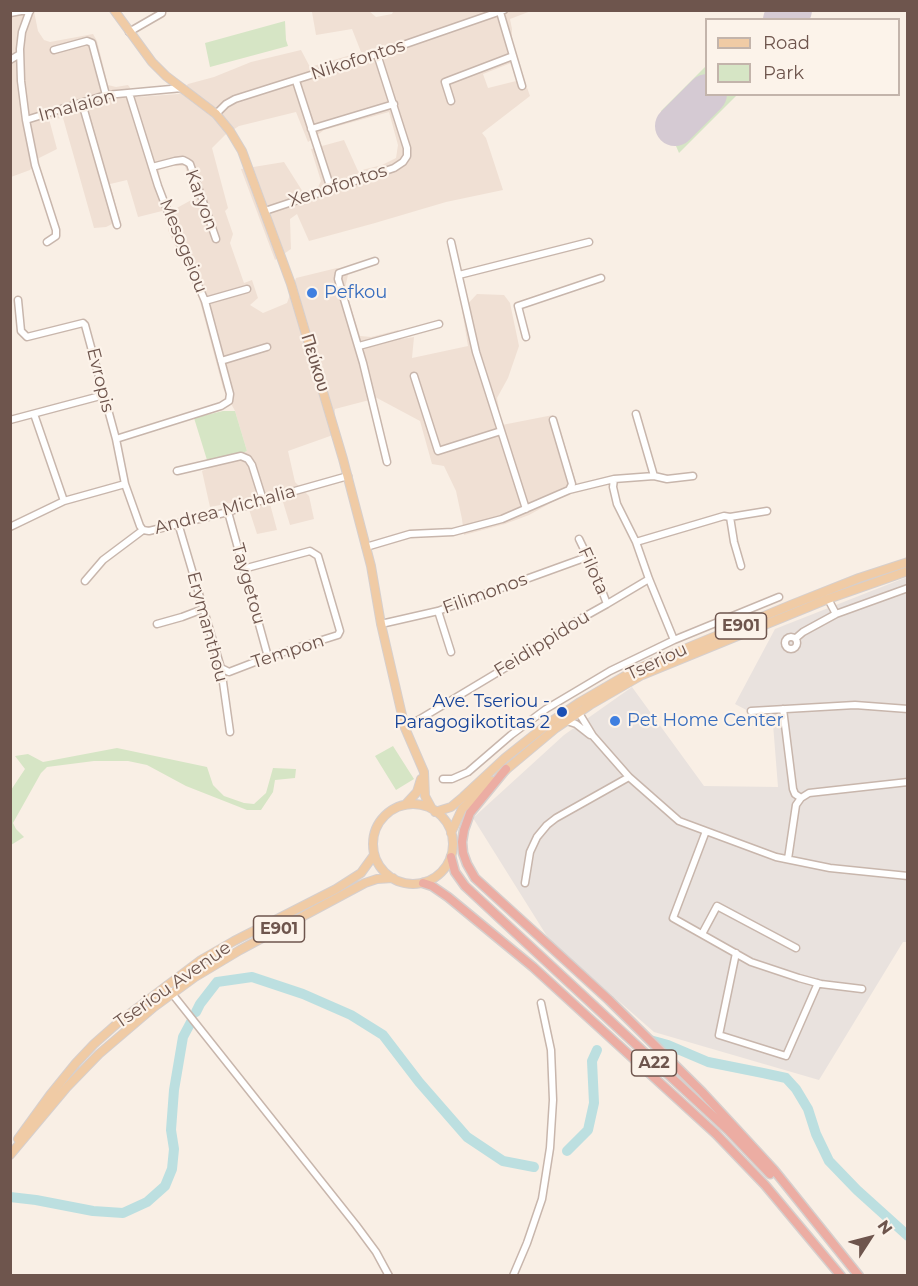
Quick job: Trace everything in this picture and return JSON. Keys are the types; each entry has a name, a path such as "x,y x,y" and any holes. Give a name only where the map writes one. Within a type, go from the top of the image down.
{"highway":[{"path":"506,770 473,809 465,825 462,848 470,871 481,884 609,1000 702,1092 774,1170 859,1275"},
{"name":"A22","path":"451,857 455,872 465,886 735,1138 779,1184 854,1275"},
{"name":"A22","path":"423,883 448,897 533,967 716,1134 772,1191 841,1275"}],"main road":[{"name":"Πεύκου","path":"114,10 152,62 166,76 216,114 242,151 291,284 348,476 371,566 381,624 405,728 422,765 425,777 425,796 433,810"},
{"name":"Tseriou","path":"433,810 451,807 505,758 549,723 635,670 859,578 908,562"},
{"name":"Tseriou","path":"451,833 462,809 540,741 590,705 642,675 828,599 908,571"},
{"path":"405,805 419,789 422,765"},
{"path":"405,805 418,805 433,810 443,818 451,833 453,843 451,857 445,869 423,883 398,882 379,866 374,855 375,830 381,819 392,810 405,805"},
{"name":"Tseriou Avenue","path":"10,1153 24,1129 76,1063 112,1028 201,960 352,879 364,870 374,855"},
{"name":"Tseriou Avenue","path":"10,1153 99,1054 126,1029 195,977 365,882 393,878"}],"street":[{"path":"129,32 162,13 162,10"},
{"path":"10,13 30,11 22,32 21,81 26,120 36,165 56,230 56,236 47,242"},
{"path":"502,11 522,86"},
{"name":"Nikofontos","path":"216,114 235,99 296,81 502,11"},
{"path":"54,50 87,41 92,43 106,95"},
{"path":"10,60 20,54"},
{"path":"311,129 394,104 376,54"},
{"path":"451,101 445,82 513,56"},
{"path":"296,81 331,189"},
{"name":"Imalaion","path":"26,120 106,95 182,88"},
{"name":"Mesogeiou","path":"116,439 221,406 229,401 230,394 205,301 179,241 152,167 129,93"},
{"path":"82,103 117,225"},
{"name":"Xenofontos","path":"265,211 394,168 403,162 407,156 407,148 394,104"},
{"name":"Karyon","path":"152,167 183,160 190,164 216,239"},
{"path":"451,242 476,352 526,509"},
{"path":"459,276 589,242"},
{"path":"375,261 339,273 338,279 359,346 387,462"},
{"path":"526,337 518,306 602,278"},
{"path":"205,301 247,289"},
{"name":"Evropis","path":"18,300 21,331 27,337 83,323 85,325 116,439 125,484 143,531"},
{"path":"359,346 439,324"},
{"path":"221,361 267,347"},
{"path":"414,376 438,451 501,430"},
{"path":"10,420 104,395"},
{"path":"34,414 64,501"},
{"path":"636,414 654,477"},
{"path":"553,420 572,484 569,490"},
{"path":"177,471 241,456 248,459 252,465 263,500"},
{"name":"Andrea Michalia","path":"85,581 103,560 143,531 228,512 348,476"},
{"path":"366,547 410,534 453,532 502,519 569,490 614,479 654,477 667,479 693,476"},
{"path":"614,479 613,486 617,504 636,542 674,640"},
{"path":"10,526 64,501 125,484"},
{"path":"636,542 723,516 767,511"},
{"name":"Taygetou","path":"228,512 268,657"},
{"path":"730,517 741,566"},
{"name":"Erymanthou","path":"178,523 221,668 230,732"},
{"name":"Filota","path":"579,539 607,604"},
{"name":"Tempon","path":"221,668 229,672 338,635 340,631 318,556 310,551 243,569"},
{"name":"Filimonos","path":"381,624 438,611 587,557"},
{"name":"Feidippidou","path":"405,728 515,662 573,623 649,579"},
{"path":"796,638 836,614 908,588"},
{"path":"443,779 468,772 546,709 610,671 674,640 779,597"},
{"path":"828,599 836,614"},
{"path":"157,624 203,609"},
{"path":"438,611 451,652"},
{"path":"751,711 855,705 908,709"},
{"path":"783,708 793,789 795,794 801,798"},
{"path":"579,713 593,736 629,777 679,821 788,859 830,868 908,876"},
{"path":"567,721 571,721 593,736"},
{"path":"525,883 530,852 537,837 547,825 629,777"},
{"path":"788,859 796,805 801,798 809,793 908,782"},
{"path":"706,831 673,918 751,962 818,983 862,989"},
{"path":"702,934 717,906 796,948"},
{"path":"736,953 719,1035 786,1056 818,983"},
{"path":"166,986 356,1225 376,1252 389,1275"},
{"path":"513,1275 528,1243 542,1198 550,1148 553,1100 551,1050 541,1003"}],"shaded area":[{"path":"394,10 531,11 510,19 511,63 483,74 488,88 524,79 530,96 482,133 486,138 503,190 446,202 309,241 297,214 290,219 291,249 275,260 241,169 284,162 303,192 318,187 321,181 311,149 344,140 358,171 382,165 396,158 398,145 389,112 324,130 308,142 296,112 239,126 225,135 212,148 228,208 225,211 233,234 230,243 244,283 252,280 258,298 250,305 263,313 287,303 296,278 337,268 348,275 345,288 360,336 371,337 398,330 401,339 414,337 412,358 468,346 462,310 477,294 504,295 510,303 519,346 508,378 497,398 502,425 553,415 578,488 529,515 464,535 456,491 444,466 432,464 420,421 377,398 335,409 333,435 288,451 295,482 309,496 314,519 290,525 283,502 270,504 277,530 257,534 246,500 210,507 202,471 247,451 235,411 223,388 199,298 168,230 175,209 195,198 185,166 169,166 159,170 162,211 138,217 127,180 110,184 120,220 106,227 94,228 63,118 49,119 57,149 39,158 30,170 11,177 11,11 34,11 38,31 44,40 50,42 93,34 97,41 108,85 116,87 128,85 137,97 179,94 188,84 214,77 251,62 301,50 310,67 361,52 352,29 316,35 312,12 369,11 376,17 392,14"},
{"path":"907,577 907,942 903,942 819,1080 654,1032 550,941 473,818 564,735 632,687 704,786 778,787 773,724 735,704 775,629"}],"green space":[{"path":"285,21 288,46 210,67 205,43"},
{"path":"705,67 705,82 667,120 676,141 722,96 736,96 679,153 661,111"},
{"path":"223,411 235,411 247,451 236,456 207,460 194,418"},
{"path":"393,746 414,779 396,790 375,756"},
{"path":"117,748 207,767 213,785 224,796 244,803 254,804 266,793 273,768 296,769 295,778 275,780 273,792 261,810 247,810 186,786 147,765 128,761 94,761 47,767 41,773 13,823 24,837 11,845 11,790 25,769 15,756 28,754 43,762"}],"waterway":[{"path":"196,1012 217,982 252,977 303,994 351,1015 383,1035 419,1082 467,1137 503,1161 534,1167"},
{"path":"10,1197 93,1211 123,1213 147,1202 165,1186 172,1169 174,1149 171,1130 174,1090 183,1037 191,1022"},
{"path":"650,1040 708,1062 786,1078 808,1109 816,1134 829,1161 908,1236"},
{"path":"567,1151 588,1130 594,1103 592,1061 597,1050"}],"runway":[{"path":"785,18 792,10"},
{"path":"675,126 705,96"}],"place":[{"name":"Pefkou","path":"312,293"},
{"name":"Ave. Tseriou - Paragogikotitas 2","path":"562,712"},
{"name":"Pet Home Center","path":"615,721"}]}
